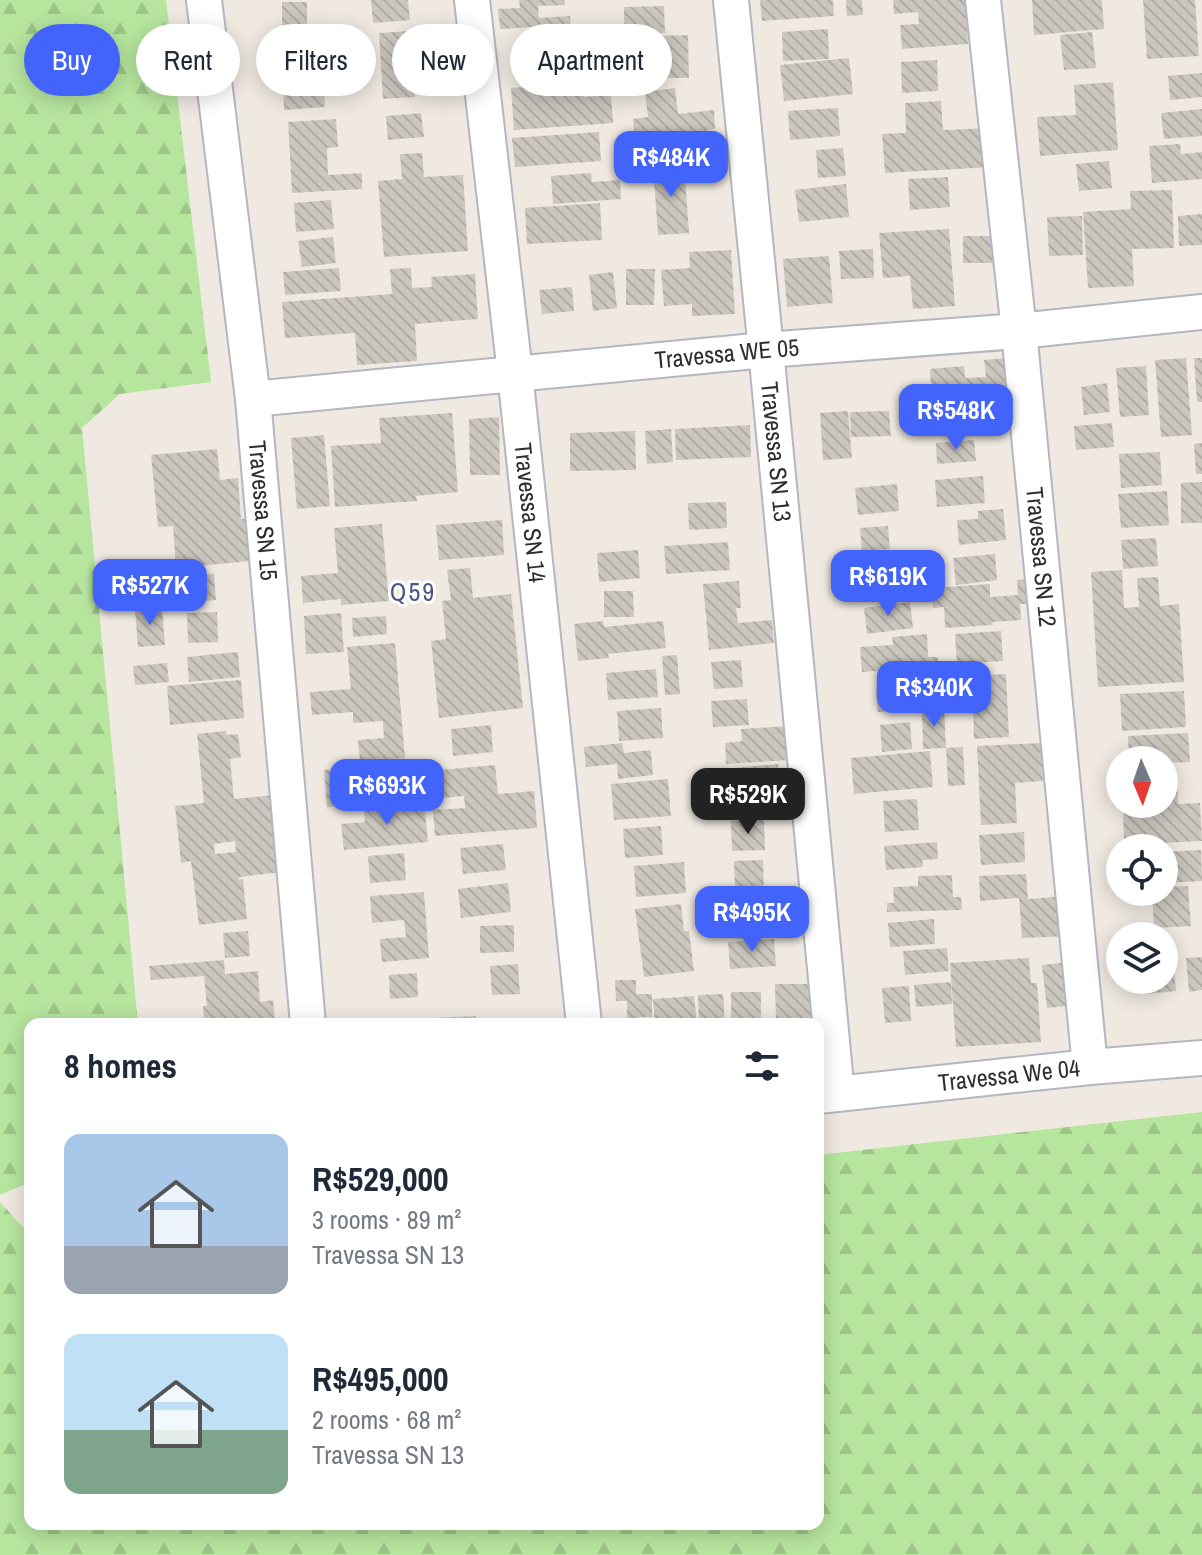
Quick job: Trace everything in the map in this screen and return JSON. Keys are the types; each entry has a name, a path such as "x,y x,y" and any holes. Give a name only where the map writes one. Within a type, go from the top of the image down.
{"street":[{"name":"Travessa SN 15","path":"204,0 253,399 307,1018"},
{"name":"Travessa SN 14","path":"472,0 583,1018"},
{"name":"Travessa SN 13","path":"731,0 766,350 822,1018"},
{"name":"Travessa SN 12","path":"983,0 1019,331 1090,1067"},
{"name":"Travessa WE 05","path":"253,399 1202,312"},
{"name":"Travessa SN 13","path":"824,1047 828,1095"},
{"name":"Travessa We 04","path":"828,1095 1202,1058"}],"green space":[{"path":"0,0 166,0 169,24 136,24 136,96 177,96 211,382 120,394 82,428 137,1018 24,1018 24,1185 0,1195"},
{"path":"1202,1112 1202,1555 0,1555 0,1202 24,1228 24,1530 824,1530 824,1154"}],"building":[{"path":"371,0 408,0 410,20 373,23"},
{"path":"519,0 564,0 565,5 538,6 539,18 570,16 571,24 510,24 510,28 500,29 498,9 520,8"},
{"path":"760,0 833,0 834,16 762,21"},
{"path":"846,0 862,0 863,15 847,16"},
{"path":"893,0 965,0 968,44 902,49 900,25 919,24 918,12 894,14"},
{"path":"1032,0 1102,0 1104,29 1034,35"},
{"path":"1143,0 1195,0 1199,56 1147,59"},
{"path":"282,2 307,2 307,24 282,24"},
{"path":"664,6 665,24 624,24 624,7"},
{"path":"828,29 829,59 783,61 782,32"},
{"path":"392,32 392,96 415,97 383,99 379,33"},
{"path":"1092,32 1096,68 1064,70 1060,35"},
{"path":"688,35 689,78 672,78 672,36"},
{"path":"849,58 853,94 784,101 780,65"},
{"path":"937,60 938,91 902,93 901,62"},
{"path":"1202,73 1202,97 1170,100 1168,76"},
{"path":"1113,82 1118,150 1040,156 1037,117 1076,115 1074,85"},
{"path":"672,88 675,88 678,114 714,110 715,129 707,130 709,150 637,158 633,119 648,117 645,96 672,96"},
{"path":"283,96 324,96 325,107 284,110"},
{"path":"512,96 611,96 613,123 514,130"},
{"path":"941,101 943,130 990,128 993,167 885,173 882,134 906,133 905,103"},
{"path":"838,108 840,136 790,140 788,111"},
{"path":"1202,109 1202,136 1164,139 1161,113"},
{"path":"421,113 424,137 388,140 386,116"},
{"path":"336,119 338,147 327,148 328,175 362,173 362,189 292,193 288,122"},
{"path":"599,132 601,161 515,167 512,138"},
{"path":"1180,144 1181,154 1202,152 1202,179 1152,183 1149,146"},
{"path":"843,148 846,176 818,178 816,150"},
{"path":"422,153 424,177 463,175 468,251 384,257 378,181 402,179 400,154"},
{"path":"1109,161 1112,188 1079,191 1076,164"},
{"path":"684,163 689,233 658,235 653,165"},
{"path":"591,173 592,182 620,180 621,199 553,204 551,176"},
{"path":"948,177 950,207 910,210 908,179"},
{"path":"846,184 849,217 799,222 795,190"},
{"path":"1172,190 1174,248 1132,249 1134,286 1088,288 1083,212 1131,209 1130,191"},
{"path":"331,200 334,229 296,232 294,203"},
{"path":"600,203 602,240 527,244 525,208"},
{"path":"1202,214 1202,245 1179,246 1178,216"},
{"path":"1082,216 1083,255 1049,256 1047,217"},
{"path":"949,229 955,306 913,309 910,276 883,278 879,233"},
{"path":"963,236 995,236 995,263 963,263"},
{"path":"333,237 336,263 302,267 298,241"},
{"path":"873,249 874,278 841,279 839,251"},
{"path":"731,250 735,314 692,316 692,304 664,306 661,270 690,268 689,252"},
{"path":"829,256 833,303 787,307 783,259"},
{"path":"339,268 341,291 285,295 283,272"},
{"path":"411,268 412,288 432,287 431,277 475,274 478,319 415,324 417,361 357,365 355,333 285,338 282,302 392,294 390,269"},
{"path":"626,269 655,269 654,305 626,305"},
{"path":"613,272 617,308 593,311 589,275"},
{"path":"572,287 574,311 542,314 539,290"},
{"path":"1009,358 1014,421 983,423 982,415 968,416 968,424 934,426 930,369 964,366 965,378 986,377 984,360"},
{"path":"1186,358 1192,435 1161,437 1155,360"},
{"path":"1194,358 1202,358 1202,402 1197,402"},
{"path":"1146,366 1149,415 1120,417 1116,368"},
{"path":"1107,383 1110,412 1084,415 1081,387"},
{"path":"929,406 929,423 900,425 899,408"},
{"path":"848,411 852,458 823,460 820,413"},
{"path":"889,411 891,436 851,437 850,412"},
{"path":"452,413 458,492 416,496 417,501 335,507 331,446 381,443 379,418"},
{"path":"499,417 500,475 470,475 469,419"},
{"path":"1112,423 1114,447 1076,450 1074,426"},
{"path":"750,425 751,457 676,460 675,429"},
{"path":"671,429 673,462 647,464 645,431"},
{"path":"635,431 636,470 570,471 570,433"},
{"path":"324,435 330,506 297,509 291,438"},
{"path":"974,440 976,461 937,464 936,443"},
{"path":"1202,443 1202,474 1196,474 1194,444"},
{"path":"217,449 220,480 238,478 241,519 246,519 250,561 176,568 173,526 158,527 151,455"},
{"path":"1160,452 1162,485 1121,488 1119,454"},
{"path":"983,476 985,503 937,507 935,480"},
{"path":"1202,482 1202,523 1181,523 1181,483"},
{"path":"897,484 899,511 858,515 855,488"},
{"path":"1167,491 1169,525 1121,528 1118,494"},
{"path":"726,502 727,528 689,530 688,503"},
{"path":"1003,509 1006,540 959,545 957,520 978,519 978,511"},
{"path":"502,520 504,555 439,560 436,525"},
{"path":"382,524 389,601 341,605 341,599 303,603 301,576 338,573 334,528"},
{"path":"888,526 890,549 862,551 860,528"},
{"path":"1156,538 1158,566 1123,569 1121,540"},
{"path":"728,542 730,570 666,574 664,546"},
{"path":"638,550 640,578 599,582 597,553"},
{"path":"995,554 997,580 956,585 953,558"},
{"path":"891,565 892,574 904,573 905,590 868,591 867,566"},
{"path":"470,568 473,598 511,594 523,708 439,718 431,641 446,639 442,601 451,600 447,570"},
{"path":"1122,570 1124,608 1139,607 1137,578 1158,577 1160,606 1179,604 1184,682 1098,687 1091,572"},
{"path":"214,574 216,600 178,603 177,577"},
{"path":"1032,579 1034,604 1020,604 1021,620 945,628 944,607 933,608 932,588 990,584 990,597 1018,595 1017,580"},
{"path":"739,581 741,608 736,608 738,623 772,620 774,643 709,650 703,584"},
{"path":"604,591 633,591 634,617 604,617"},
{"path":"910,602 913,628 867,634 864,608"},
{"path":"162,607 165,645 138,647 135,609"},
{"path":"217,612 218,642 188,643 187,613"},
{"path":"341,613 344,652 306,654 304,616"},
{"path":"386,616 387,634 353,637 352,618"},
{"path":"603,621 604,627 663,621 666,648 608,654 609,658 578,661 574,624"},
{"path":"1001,631 1003,661 957,664 955,634"},
{"path":"927,634 928,657 938,657 939,668 921,669 924,709 878,712 876,687 897,686 896,670 862,672 860,647 893,645 892,637"},
{"path":"395,643 405,758 360,761 358,740 384,738 383,721 353,723 353,712 312,715 310,692 351,689 347,647"},
{"path":"238,652 240,677 189,682 187,657"},
{"path":"677,655 680,694 665,695 662,656"},
{"path":"741,660 743,687 714,689 711,662"},
{"path":"167,663 169,682 135,685 133,666"},
{"path":"656,669 658,697 608,700 606,673"},
{"path":"1006,674 1009,737 974,739 972,676"},
{"path":"241,680 244,718 170,725 167,686"},
{"path":"1184,691 1186,727 1122,731 1120,694"},
{"path":"747,699 749,725 713,727 711,701"},
{"path":"661,708 663,738 619,741 617,711"},
{"path":"944,708 946,748 923,749 922,710"},
{"path":"910,722 912,749 882,752 880,725"},
{"path":"491,725 493,752 453,756 451,729"},
{"path":"788,726 791,760 726,764 725,743 742,741 741,729"},
{"path":"226,731 227,735 238,734 241,757 230,759 234,799 273,795 281,872 239,877 239,880 243,879 247,919 199,925 191,861 181,863 175,806 204,803 197,734","holes":["235,841 236,852 215,854 214,844"]},
{"path":"1188,733 1190,762 1178,762 1178,746 1128,746 1128,736"},
{"path":"622,743 624,753 651,750 653,775 618,779 617,764 586,767 584,747"},
{"path":"1041,743 1043,781 1015,783 1017,823 981,825 977,746"},
{"path":"963,747 965,785 948,786 946,748"},
{"path":"930,751 933,787 854,794 851,758"},
{"path":"778,764 781,806 728,810 725,769"},
{"path":"405,765 408,802 327,807 324,770"},
{"path":"495,765 498,794 534,791 537,828 435,836 433,810 465,808 464,796 431,799 429,771"},
{"path":"668,779 671,816 614,820 611,784"},
{"path":"917,799 919,830 885,832 883,801"},
{"path":"424,802 428,842 344,850 341,824 365,822 364,808"},
{"path":"1200,803 1202,841 1178,842 1178,834 1124,834 1123,818 1178,818 1178,804"},
{"path":"764,820 765,850 732,851 731,821"},
{"path":"661,826 663,855 625,858 623,829"},
{"path":"1024,832 1025,862 981,865 979,835"},
{"path":"937,842 938,859 922,860 923,867 886,870 884,846"},
{"path":"503,844 506,870 463,874 460,848"},
{"path":"1201,850 1202,881 1178,882 1178,851"},
{"path":"404,853 406,880 370,883 368,856"},
{"path":"763,860 764,892 735,893 734,861"},
{"path":"684,862 686,893 636,897 634,866"},
{"path":"1026,874 1028,899 1068,896 1070,936 1022,938 1019,898 980,901 979,876"},
{"path":"952,875 953,897 961,897 962,910 887,912 887,903 894,903 893,887 918,886 918,876"},
{"path":"508,883 511,912 461,918 458,889"},
{"path":"1178,886 1188,886 1191,926 1178,927 1178,922 1154,922 1153,906 1178,906"},
{"path":"424,892 429,958 382,962 380,939 406,937 404,920 372,923 370,896"},
{"path":"804,895 807,924 744,929 742,900"},
{"path":"681,904 684,931 689,931 694,971 644,977 635,909"},
{"path":"934,919 935,944 890,947 888,923"},
{"path":"514,925 514,952 480,953 480,926"},
{"path":"248,931 250,956 225,958 223,933"},
{"path":"774,939 776,966 730,969 728,942"},
{"path":"947,948 949,971 905,975 903,951"},
{"path":"1202,957 1202,990 1189,992 1186,958"},
{"path":"1029,958 1031,983 1037,983 1041,1042 956,1047 950,963"},
{"path":"224,960 225,974 258,971 260,1002 273,1000 274,1018 204,1018 203,1006 207,1006 204,976 151,980 149,966"},
{"path":"1071,962 1076,1005 1047,1008 1042,965"},
{"path":"518,964 520,994 492,995 490,966"},
{"path":"417,973 418,997 390,999 389,975"},
{"path":"615,980 636,980 636,994 652,994 652,1017 627,1018 627,1001 616,1001"},
{"path":"951,982 952,1004 916,1007 914,985"},
{"path":"775,984 819,984 820,1018 776,1018"},
{"path":"909,986 911,1021 885,1023 882,988"},
{"path":"731,992 761,992 761,1018 731,1018"},
{"path":"723,994 725,1018 699,1018 698,995"},
{"path":"694,996 696,1018 655,1018 653,999"}],"district":[{"name":"Q59","path":"413,592"}]}
